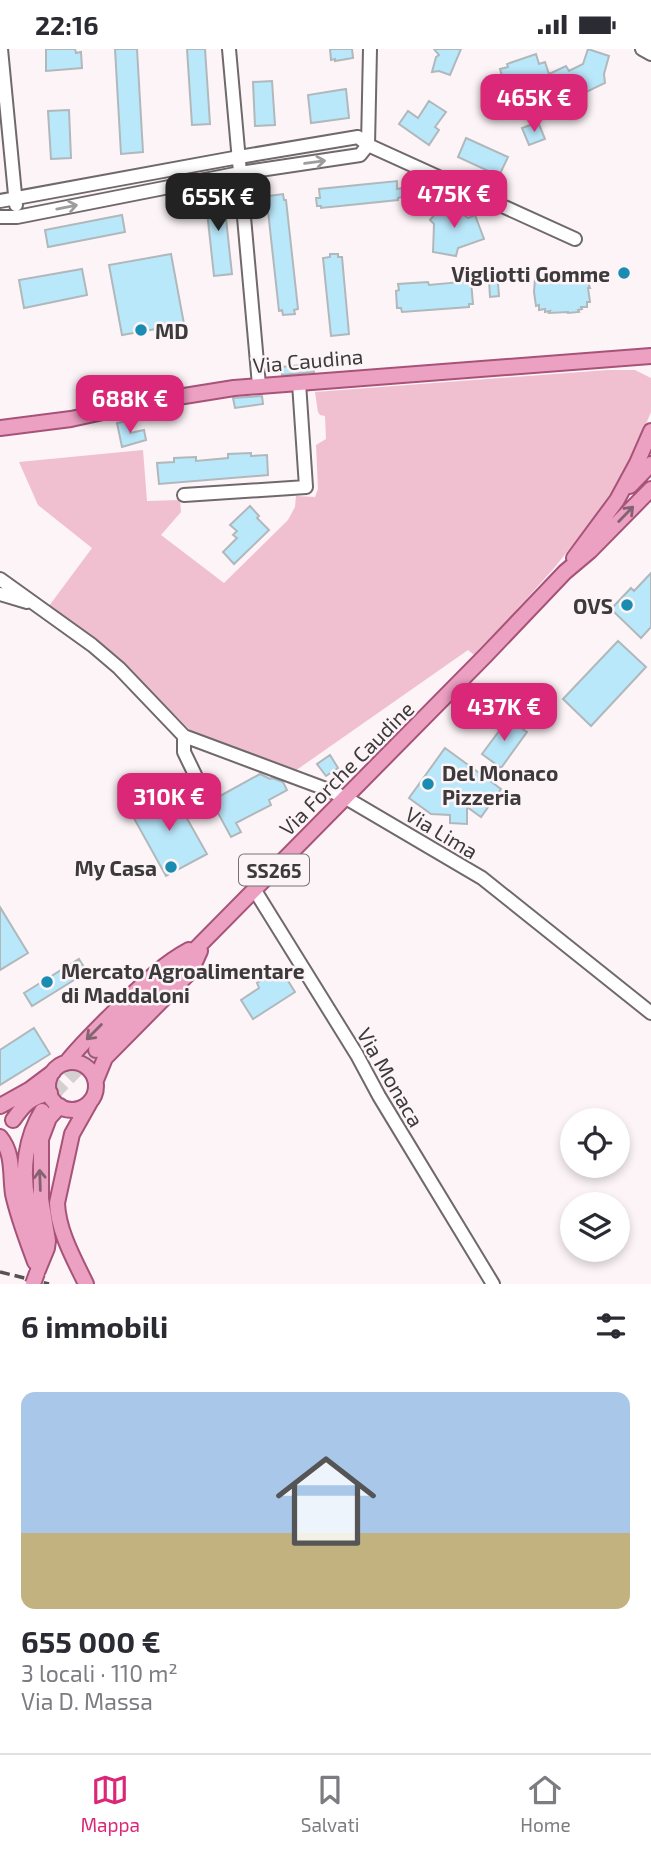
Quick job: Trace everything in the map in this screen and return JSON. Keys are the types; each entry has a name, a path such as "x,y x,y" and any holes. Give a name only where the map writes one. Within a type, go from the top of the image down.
{"main road":[{"name":"Via Caudina","path":"0,428 71,419 191,394 259,385 651,355"},
{"name":"Via Caudina","path":"622,358 651,367"},
{"name":"Via Forche Caudine","path":"565,572 583,543 617,500 651,431"},
{"path":"617,500 651,464"},
{"name":"Via Forche Caudine","path":"96,1050 565,572 590,551 651,489"},
{"path":"0,1107 60,1067 171,960 203,943"},
{"path":"85,1283 69,1249 57,1208 59,1187 72,1134 94,1095 101,1065 111,1051 191,971 203,943"},
{"path":"90,1102 83,1107 64,1107 54,1100 48,1085 60,1067 74,1062 88,1067 96,1080"},
{"path":"36,1276 14,1195 10,1155 0,1136 9,1131 13,1120 27,1101 50,1093"},
{"path":"0,1107 10,1112 13,1120"},
{"path":"64,1107 72,1134"},
{"path":"36,1276 48,1241 41,1199 41,1139 49,1118 64,1107"},
{"path":"36,1276 39,1240 27,1201 25,1172 30,1136 42,1111"}],"street":[{"path":"1,49 17,216"},
{"path":"229,49 259,385"},
{"path":"0,217 240,173 360,155 368,145 370,49"},
{"path":"642,49 651,54"},
{"path":"0,201 358,137 368,145 575,239"},
{"path":"184,495 306,487 299,383"},
{"name":"Via Lima","path":"0,579 92,645 119,668 184,736 346,798 482,878 651,1013"},
{"name":"Via Lima","path":"0,594 37,605"},
{"name":"Via Lima","path":"184,736 184,752 199,783"},
{"name":"Via Monaca","path":"254,889 357,1055 493,1284"}],"shaded area":[{"path":"635,370 651,378 651,412 624,476 598,513 555,567 474,655 468,650 295,771 191,731 124,664 49,606 92,548 38,505 19,462 143,450 147,501 180,500 181,512 161,535 224,583 288,520 295,507 296,496 315,497 318,489 316,445 326,439 325,416 318,412 315,392"}],"building":[{"path":"46,49 75,49 76,53 81,52 82,68 46,71"},
{"path":"115,49 137,49 143,152 121,154"},
{"path":"187,49 205,49 210,124 192,125"},
{"path":"330,49 352,49 353,58 331,60"},
{"path":"434,49 461,49 450,75 439,71 432,72 439,55"},
{"path":"588,49 609,56 604,74 605,83 553,108 549,99 535,114 528,112 522,103 528,93 524,81 505,87 500,69 508,67 507,64 536,54 539,64 545,62 549,74 566,66 569,71 583,64"},
{"path":"272,81 275,125 255,126 253,82"},
{"path":"346,89 349,118 311,123 308,95"},
{"path":"429,101 446,112 435,127 439,130 429,145 399,124 408,111 418,118"},
{"path":"69,110 71,158 51,159 48,111"},
{"path":"538,122 545,139 529,145 522,128"},
{"path":"466,138 508,157 499,176 458,157"},
{"path":"397,181 397,189 402,188 402,197 398,200 321,208 317,206 319,189"},
{"path":"223,191 232,274 214,276 205,193"},
{"path":"283,194 286,200 298,309 294,310 295,314 283,315 282,310 279,311 267,202 268,196"},
{"path":"446,201 468,218 475,215 484,239 458,248 456,256 433,252 434,224 430,220"},
{"path":"122,215 125,232 48,247 45,230"},
{"path":"171,254 184,324 122,335 109,265"},
{"path":"330,254 342,257 349,334 331,336 323,258 330,257"},
{"path":"82,269 87,295 24,308 19,280"},
{"path":"497,271 499,296 490,297 489,280 474,282 473,273"},
{"path":"576,273 580,278 586,278 590,288 590,302 587,302 587,307 581,307 579,312 568,313 539,310 534,292 535,279 541,279 545,274"},
{"path":"471,281 473,304 469,304 469,307 402,312 401,308 397,308 398,284 428,282 429,285"},
{"path":"314,364 314,372 282,375 281,367"},
{"path":"262,396 263,404 235,408 233,398"},
{"path":"128,421 130,433 144,430 146,440 122,447 117,423"},
{"path":"251,453 251,456 267,455 268,475 159,484 157,463 174,462 174,458 196,457 196,461 228,458 228,454"},
{"path":"250,506 269,530 234,564 223,552 237,538 233,535 237,531 230,525"},
{"path":"651,573 651,627 641,638 611,609 631,588 634,591"},
{"path":"618,641 646,667 591,726 563,699"},
{"path":"508,719 527,732 501,768 482,754"},
{"path":"445,748 501,789 481,817 467,807 467,824 450,823 450,815 431,814 409,798"},
{"path":"330,755 338,768 326,776 317,764"},
{"path":"260,774 283,782 287,790 269,800 271,805 236,823 241,832 231,837 205,789 213,782 220,796"},
{"path":"171,790 207,854 166,876 131,813"},
{"path":"0,907 28,953 0,970"},
{"path":"79,959 87,972 32,1006 24,993"},
{"path":"280,968 295,992 253,1019 241,1000 259,988 257,983"},
{"path":"34,1028 50,1054 0,1085 0,1050"}],"tunnel":[{"path":"42,1111 58,1089 96,1050"}],"railway":[{"path":"0,1272 49,1284"}],"place":[{"name":"Vigliotti Gomme","path":"624,273"},
{"name":"MD","path":"141,330"},
{"name":"OVS","path":"627,605"},
{"name":"Del Monaco Pizzeria","path":"428,784"},
{"name":"My Casa","path":"171,867"},
{"name":"Mercato Agroalimentare di Maddaloni","path":"47,982"}]}
